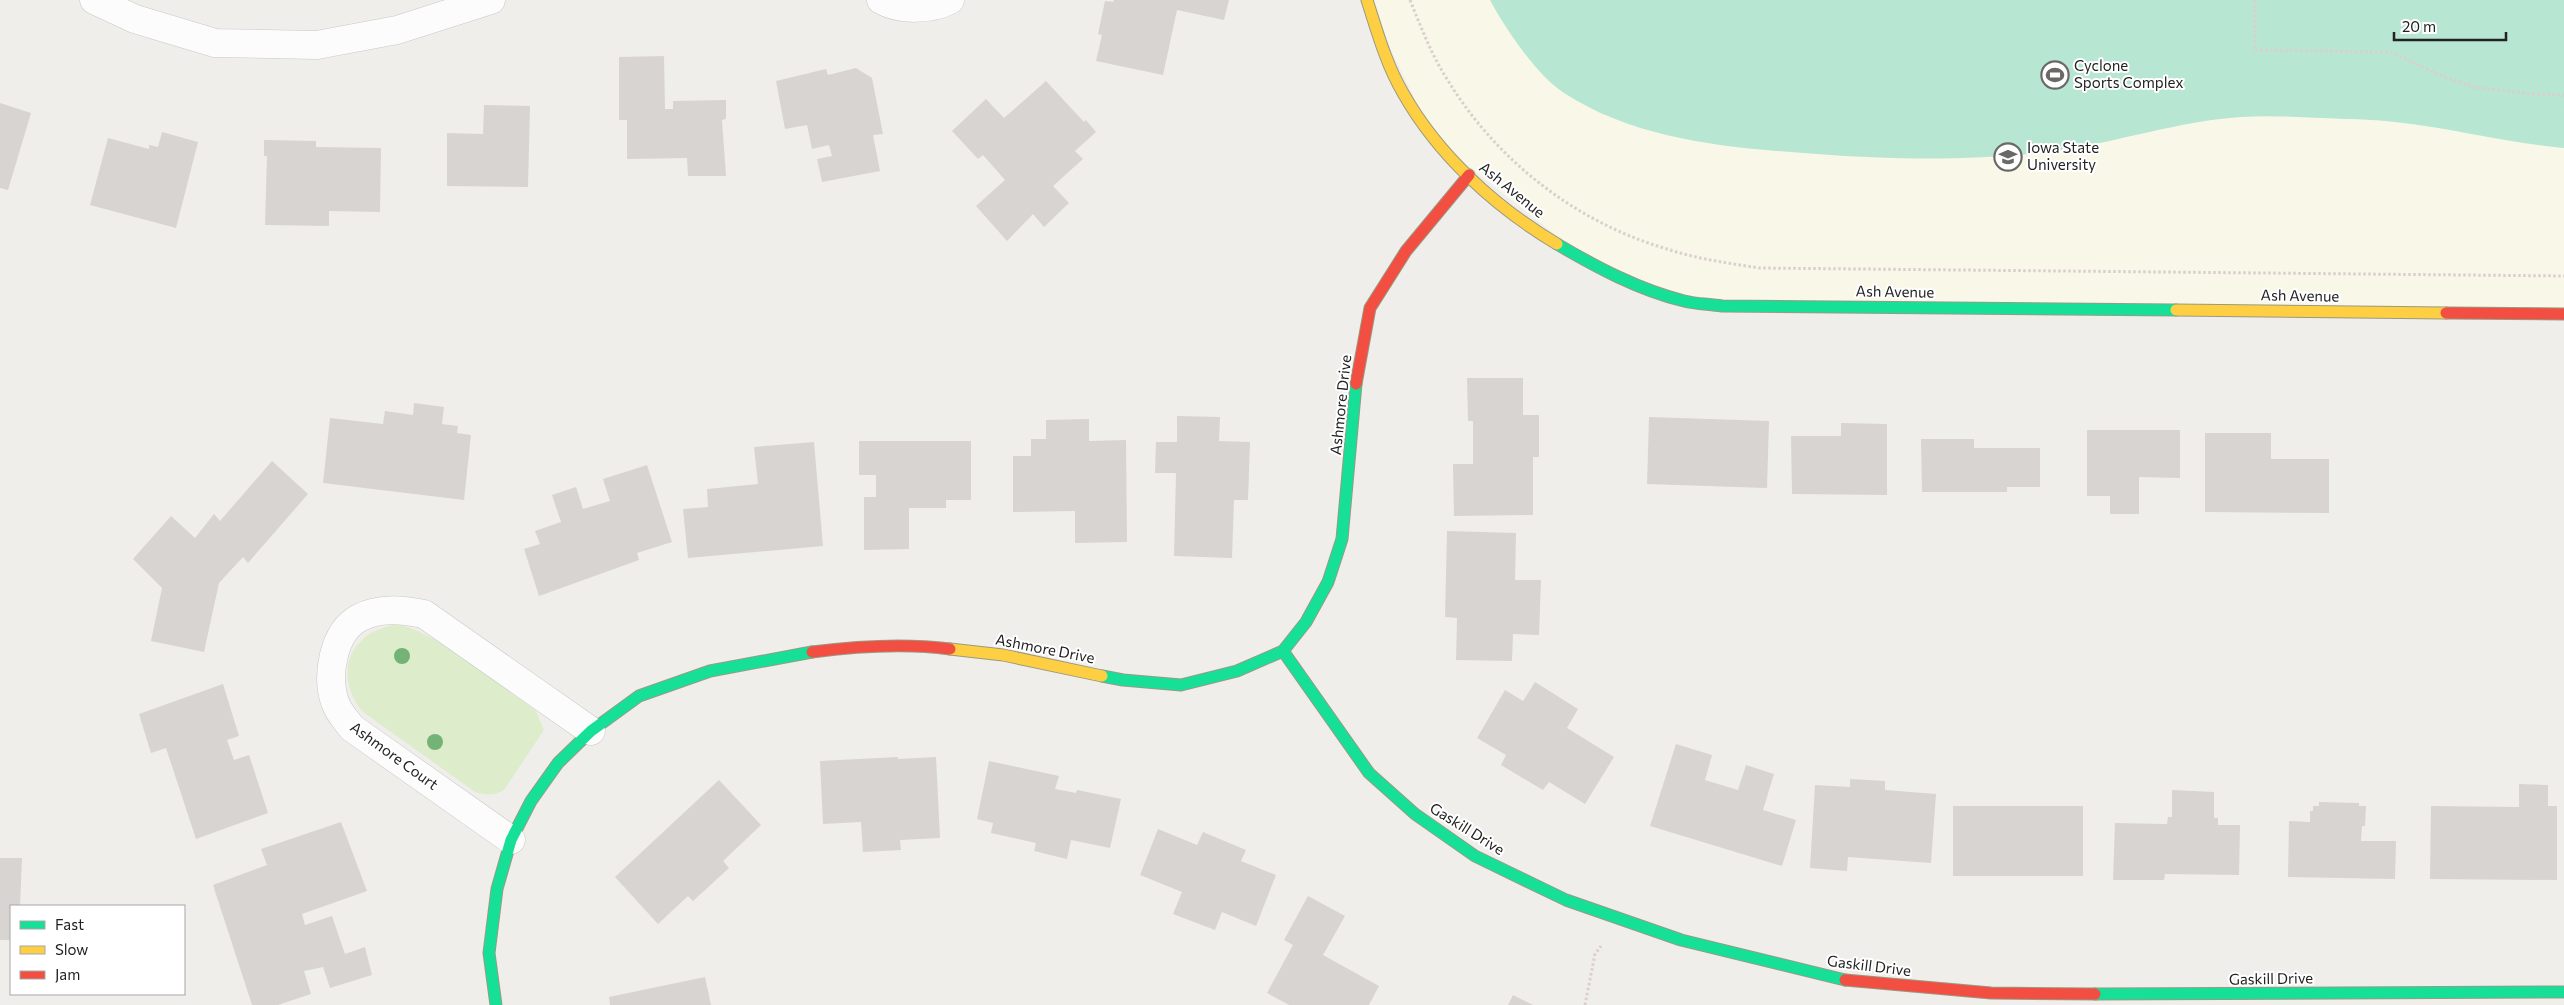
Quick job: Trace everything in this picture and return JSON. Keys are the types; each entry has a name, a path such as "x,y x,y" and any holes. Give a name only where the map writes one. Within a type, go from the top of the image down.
{"street":[{"path":"94,0 135,20 215,43 317,46 397,30 491,0"},
{"path":"881,0 916,8 944,3 950,0"},
{"name":"Ash Avenue","path":"1367,0 1378,35 1402,92 1434,139 1469,176 1559,246 1599,268 1640,286 1687,302 1722,306 2564,314"},
{"name":"Ashmore Drive","path":"496,1005 489,953 497,889 511,840 531,801 558,763 591,731 639,696 710,671 782,656 856,646 927,646 946,648 1003,655 1123,680 1182,685 1237,671 1283,651 1306,622 1328,582 1342,539 1356,382 1370,308 1406,251 1469,176"},
{"name":"Ashmore Court","path":"511,840 352,728 342,716 334,702 331,680 333,660 341,635 358,618 380,611 400,609 424,614 591,731"},
{"name":"Gaskill Drive","path":"1283,651 1368,774 1415,814 1475,856 1566,900 1681,940 1834,978 1991,993 2465,999 2564,992"}],"path":[{"path":"1410,0 1424,36 1446,79 1478,125 1529,176 1548,191 1621,233 1666,249 1703,259 1760,268 2564,276"},
{"path":"2256,0 2255,50 2391,52 2444,78 2474,87 2530,94 2564,94"},
{"path":"1585,1005 1595,954 1604,940"}],"shaded area":[{"name":"Iowa State University","path":"1367,0 2564,0 2564,314 1722,306 1599,269 1434,139"}],"green space":[{"name":"Cyclone Sports Complex","path":"1490,0 2564,0 2564,148 2386,121 2271,116 2218,119 2056,151 1996,157 1847,156 1719,145 1654,132 1623,122 1593,109 1564,93 1543,75 1522,51"},
{"path":"396,624 413,629 449,648 536,711 544,730 504,790 490,794 475,792 363,712 357,704 349,686 348,677 348,667 354,649 368,635"}],"building":[{"path":"1114,0 1229,0 1224,20 1177,10 1163,75 1096,61 1102,35 1098,34 1105,1 1113,2"},
{"path":"664,56 665,109 673,109 673,101 726,100 726,119 722,120 726,176 688,176 687,158 627,159 627,120 619,120 619,57"},
{"path":"856,68 872,78 883,134 873,135 880,171 822,182 817,159 832,156 829,145 812,149 807,125 785,129 776,81 826,69 828,75"},
{"path":"1046,81 1084,122 1086,120 1096,132 1075,151 1083,159 1053,186 1069,203 1044,227 1033,214 1007,241 976,206 1005,180 983,155 978,159 952,131 986,99 1004,118"},
{"path":"0,103 31,113 8,190 0,188"},
{"path":"484,105 530,106 528,187 447,186 447,133 483,134"},
{"path":"162,132 198,142 176,228 90,205 108,138 149,149 149,145 158,147"},
{"path":"264,140 316,141 316,147 381,148 380,212 329,211 329,226 265,225 267,156 264,156"},
{"path":"1467,378 1523,378 1523,415 1539,415 1539,457 1533,457 1533,515 1454,516 1453,464 1473,464 1473,421 1468,421"},
{"path":"414,403 444,407 442,424 458,426 457,433 471,435 464,500 323,483 330,418 383,424 385,411 413,415"},
{"path":"1177,416 1220,417 1219,441 1250,442 1248,500 1234,500 1232,558 1174,556 1176,473 1155,473 1156,442 1177,442"},
{"path":"1649,417 1769,421 1767,488 1647,484"},
{"path":"1089,419 1089,441 1126,440 1127,542 1075,543 1075,511 1013,512 1013,456 1031,456 1031,439 1046,439 1046,420"},
{"path":"1841,423 1887,424 1887,495 1792,494 1791,436 1841,436"},
{"path":"2087,430 2180,430 2180,478 2139,477 2139,514 2110,514 2110,496 2087,496"},
{"path":"2205,433 2271,433 2271,459 2329,459 2329,513 2205,512"},
{"path":"1921,439 1974,439 1974,448 2040,448 2040,487 2007,487 2007,492 1922,492"},
{"path":"859,441 971,441 971,500 946,500 946,508 909,508 909,549 864,550 864,497 876,497 876,475 859,475"},
{"path":"814,442 823,546 688,558 683,509 708,507 707,489 758,484 754,447"},
{"path":"272,461 308,494 248,563 243,557 219,583 204,652 151,641 162,588 133,559 171,516 195,538 214,514 220,521"},
{"path":"647,465 672,542 637,553 639,560 539,596 524,549 540,544 535,531 561,522 552,495 576,487 583,509 610,501 603,479"},
{"path":"1447,531 1516,533 1515,580 1541,580 1539,635 1513,634 1512,661 1456,660 1457,618 1445,617"},
{"path":"1535,682 1578,709 1567,728 1614,757 1585,804 1549,782 1543,790 1501,765 1506,755 1477,738 1505,690 1523,701"},
{"path":"223,684 239,736 227,740 234,760 249,755 268,813 196,839 166,748 151,753 139,714"},
{"path":"1676,744 1712,755 1705,780 1738,790 1746,765 1774,774 1763,810 1796,820 1782,866 1650,826"},
{"path":"898,757 898,759 936,757 940,838 900,840 901,850 863,852 861,822 823,824 820,761"},
{"path":"989,761 1059,776 1055,789 1076,793 1077,790 1121,799 1110,848 1071,840 1067,859 1034,851 1036,843 991,833 993,823 977,819"},
{"path":"1850,779 1885,781 1885,790 1936,794 1931,863 1848,857 1847,871 1810,868 1815,785 1850,787"},
{"path":"719,780 761,825 723,861 729,868 693,901 688,896 658,924 615,877"},
{"path":"2519,784 2548,785 2548,806 2557,806 2557,880 2430,879 2431,806 2519,807"},
{"path":"2172,790 2214,792 2214,818 2218,818 2218,825 2240,825 2239,875 2165,874 2164,880 2113,880 2115,823 2167,824 2168,817 2172,817"},
{"path":"2319,802 2359,803 2359,806 2366,806 2365,826 2362,826 2361,841 2396,841 2395,879 2288,877 2289,821 2310,822 2310,811 2313,811 2313,806 2319,806"},
{"path":"1953,806 2083,806 2083,876 1953,876"},
{"path":"341,822 367,891 302,914 305,925 332,916 345,954 365,947 372,975 330,988 323,967 304,971 311,994 278,1005 252,1005 213,885 267,865 261,849"},
{"path":"1158,829 1197,845 1203,832 1246,850 1241,861 1276,875 1256,926 1222,912 1215,930 1173,914 1182,892 1140,875"},
{"path":"0,858 22,858 20,905 10,905 10,940 0,940"},
{"path":"1308,896 1345,916 1323,955 1379,986 1369,1005 1289,1005 1267,993 1293,945 1284,940"},
{"path":"705,977 711,1005 610,1005 609,997"},
{"path":"1513,995 1533,1005 1508,1005"}],"traffic: fast":[{"path":"1557,244 1602,269 1651,291 1689,302 1722,306 2176,310"},
{"path":"1102,676 1123,680 1181,685 1237,671 1283,651 1306,622 1328,582 1342,539 1356,384"},
{"path":"1283,651 1369,773 1415,814 1475,856 1566,900 1681,940 1845,980"},
{"path":"496,1005 489,953 497,889 511,840 531,801 558,763 591,731 639,696 710,671 812,652"},
{"path":"2095,994 2564,992"}],"traffic: slow":[{"path":"1367,0 1382,47 1397,82 1417,116 1433,138 1470,178 1490,196 1512,214 1557,244"},
{"path":"2176,310 2446,313"},
{"path":"950,649 1003,655 1102,676"}],"traffic: jam":[{"path":"1356,384 1370,308 1406,251 1469,175"},
{"path":"2446,313 2564,314"},
{"path":"812,652 881,646 916,646 950,649"},
{"path":"1845,980 1991,993 2095,994"}],"place":[{"name":"Cyclone Sports Complex","path":"2055,75"},
{"name":"Iowa State University","path":"2008,157"}]}
